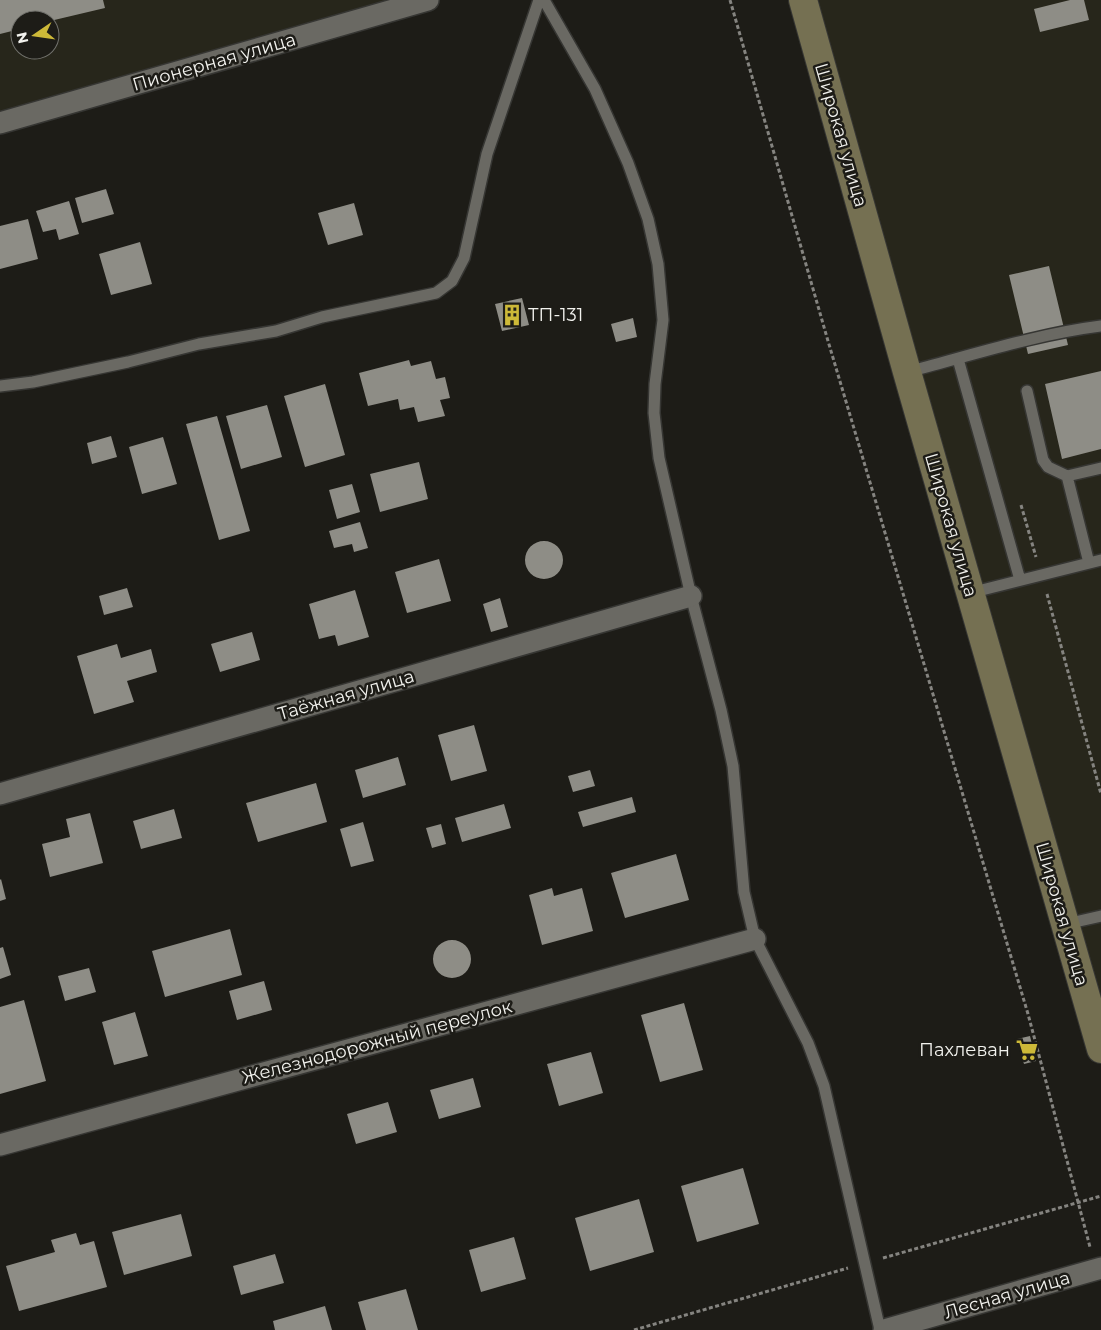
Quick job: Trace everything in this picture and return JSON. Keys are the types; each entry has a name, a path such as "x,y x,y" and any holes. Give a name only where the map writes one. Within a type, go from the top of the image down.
{"street":[{"name":"Пионерная улица","path":"0,123 428,0"},
{"name":"Широкая улица","path":"803,0 970,594 1101,1049"},
{"name":"Таёжная улица","path":"0,794 691,596"},
{"name":"Железнодорожный переулок","path":"0,1145 755,939"},
{"name":"Лесная улица","path":"884,1330 1099,1268"}],"lane":[{"path":"0,386 33,382 199,344 276,331 322,317 436,293 452,281 464,258 487,154 538,0"},
{"path":"544,0 595,89 628,163 648,219 658,264 663,320 655,384 654,413 659,458 733,766 744,892 755,939 808,1043 824,1086 880,1330"},
{"path":"907,372 1083,328 1101,326"},
{"path":"958,359 1020,580"},
{"path":"1027,391 1043,460 1048,467 1067,476 1101,468"},
{"path":"1067,476 1089,563"},
{"path":"970,594 1101,560"},
{"path":"1066,924 1101,916"}],"path":[{"path":"730,0 831,350 1025,1005 1077,1203 1099,1268"}],"shaded area":[{"path":"0,0 428,0 0,123"},
{"path":"803,0 1101,0 1101,1049"}],"building":[{"path":"0,0 103,0 105,8 60,19 60,10 10,10 10,32 0,34"},
{"path":"1070,0 1084,0 1089,20 1040,32 1034,9"},
{"path":"106,189 114,214 82,223 75,198"},
{"path":"69,201 79,234 59,240 56,229 43,232 36,211"},
{"path":"354,203 363,235 328,245 318,213"},
{"path":"28,219 38,259 0,269 0,226"},
{"path":"140,242 152,284 111,295 99,254"},
{"path":"1049,266 1068,345 1028,354 1009,275"},
{"name":"ТП-131","path":"522,298 529,325 502,331 495,304"},
{"path":"633,318 637,337 616,342 611,324"},
{"path":"409,360 411,366 431,361 436,379 445,377 450,398 440,400 445,416 418,422 414,407 400,410 398,399 368,406 359,373"},
{"path":"1101,371 1101,449 1062,459 1045,384"},
{"path":"325,384 345,455 305,467 284,396"},
{"path":"267,405 282,457 241,469 226,416"},
{"path":"217,416 250,531 219,540 186,424"},
{"path":"111,436 117,457 92,464 87,443"},
{"path":"163,437 177,484 142,494 129,447"},
{"path":"419,462 428,499 380,512 370,474"},
{"path":"352,484 360,512 337,519 329,490"},
{"path":"360,522 368,548 354,552 352,544 334,548 329,531"},
{"path":"544,541 558,546 563,560 558,574 544,579 530,574 525,560 530,546"},
{"path":"439,559 451,601 407,613 395,572"},
{"path":"127,588 133,607 104,615 99,596"},
{"path":"355,590 369,637 338,646 335,635 319,639 309,604"},
{"path":"500,598 508,627 491,632 483,604"},
{"path":"252,632 260,660 220,672 211,644"},
{"path":"117,644 121,658 151,649 157,672 127,681 134,702 94,714 77,656"},
{"path":"474,725 487,771 451,781 438,735"},
{"path":"398,757 406,785 363,798 355,770"},
{"path":"590,770 595,786 573,792 568,776"},
{"path":"316,783 327,822 258,842 246,803"},
{"path":"632,797 636,812 583,827 578,812"},
{"path":"504,804 511,828 462,842 455,818"},
{"path":"174,809 182,838 141,849 133,821"},
{"path":"90,813 103,863 50,877 42,844 70,837 66,819"},
{"path":"363,822 374,861 351,867 340,829"},
{"path":"441,824 446,844 432,848 426,828"},
{"path":"676,854 689,900 625,918 611,873"},
{"path":"0,880 6,899 0,901"},
{"path":"552,888 554,896 582,888 593,931 542,945 529,895"},
{"path":"230,929 242,975 165,997 152,951"},
{"path":"452,940 466,945 471,959 466,973 452,978 438,973 433,959 438,945"},
{"path":"3,947 11,975 0,979 0,948"},
{"path":"89,968 96,992 65,1001 58,976"},
{"path":"264,981 272,1010 237,1020 229,991"},
{"path":"24,1000 46,1081 0,1094 0,1007"},
{"path":"684,1003 703,1070 660,1082 641,1015"},
{"path":"135,1012 148,1056 114,1065 102,1022"},
{"name":"Пахлеван","path":"1030,1036 1036,1061 1024,1064 1017,1039"},
{"path":"591,1052 603,1093 559,1106 547,1064"},
{"path":"473,1078 481,1107 439,1119 430,1090"},
{"path":"388,1102 397,1132 356,1144 347,1114"},
{"path":"743,1168 759,1224 697,1242 681,1186"},
{"path":"639,1199 654,1252 590,1271 575,1218"},
{"path":"181,1214 192,1256 124,1275 112,1232"},
{"path":"76,1233 80,1245 94,1241 107,1287 19,1311 6,1266 55,1252 51,1240"},
{"path":"514,1237 526,1279 481,1292 469,1250"},
{"path":"275,1254 284,1283 241,1295 233,1266"},
{"path":"406,1289 418,1330 366,1330 358,1302"},
{"path":"325,1306 332,1330 275,1330 273,1321"}],"place":[{"name":"ТП-131","path":"512,315"},
{"name":"Пахлеван","path":"1027,1050"}]}
